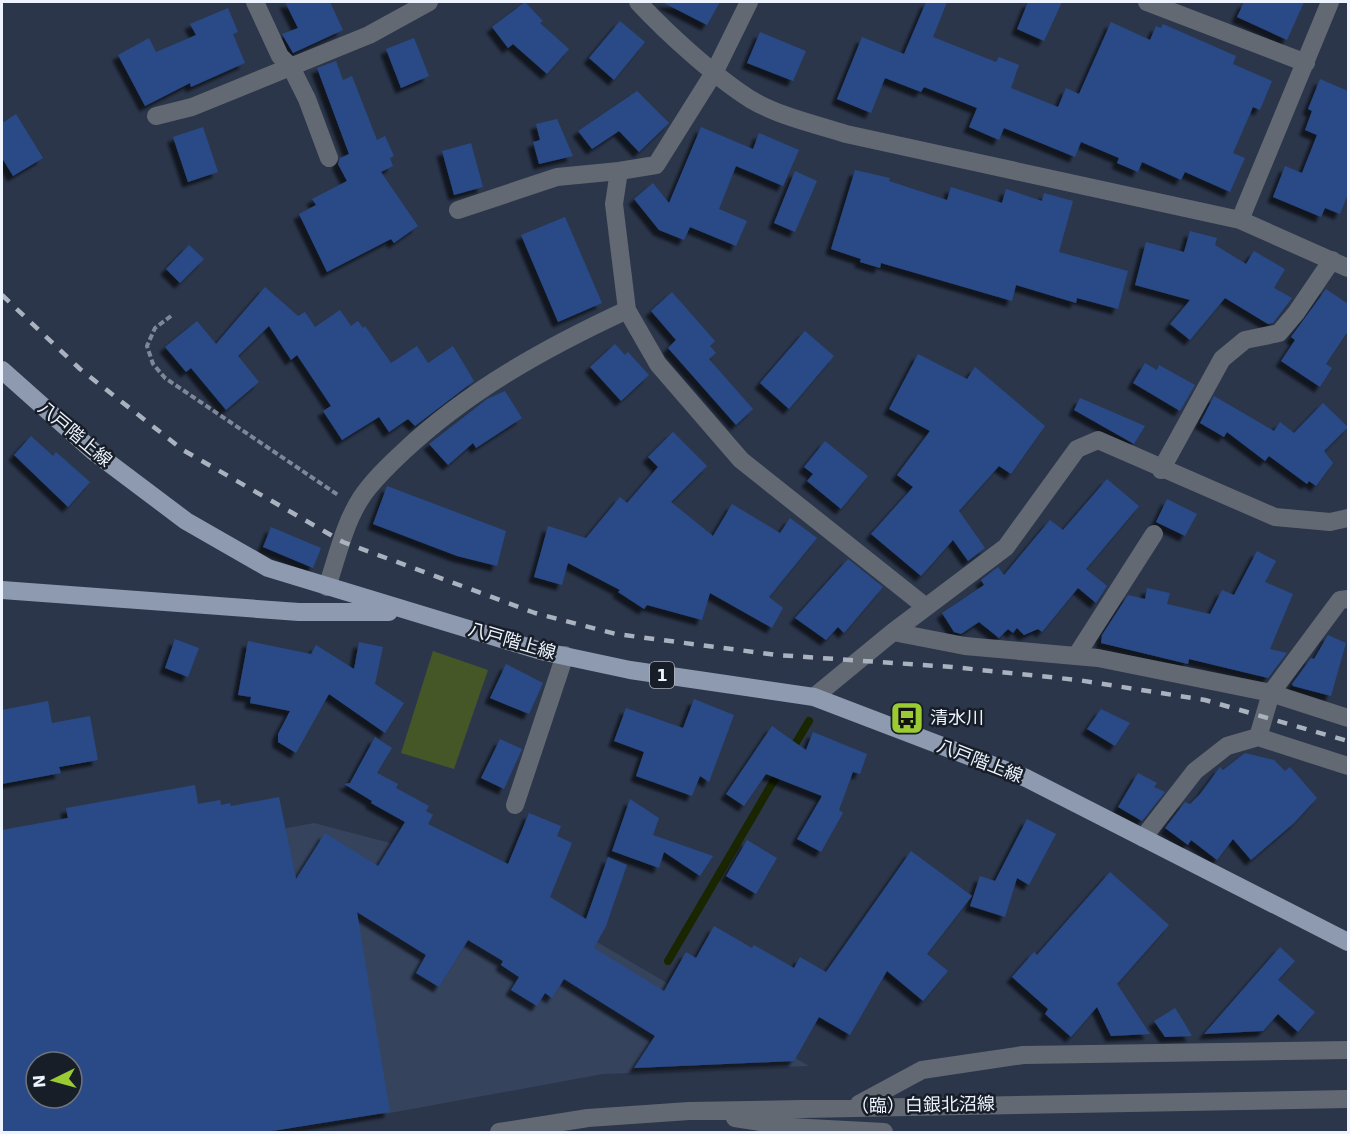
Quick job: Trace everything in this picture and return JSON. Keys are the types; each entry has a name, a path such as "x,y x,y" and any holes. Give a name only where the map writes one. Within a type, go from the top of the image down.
{"main road":[{"name":"八戸階上線","path":"2,370 93,451 186,521 268,568 411,612 565,655 630,670 814,697 1026,778 1348,942"},
{"name":"八戸階上線","path":"2,590 299,612 411,612"}],"street":[{"path":"255,2 280,56 291,67 307,99 329,158"},
{"path":"156,116 192,107 369,35 429,2"},
{"path":"638,2 715,71 751,99 794,117 846,134 1240,220 1348,268"},
{"path":"458,210 557,177 656,165 715,71 749,2"},
{"path":"1148,2 1306,63"},
{"path":"1240,220 1330,2"},
{"path":"619,171 614,204 627,310 658,364 741,460 926,607"},
{"path":"1161,470 1221,359 1245,340 1279,333 1296,313 1332,260"},
{"path":"327,587 362,496 390,465 433,424 555,344 627,310"},
{"path":"814,697 890,633 1006,547 1077,449 1098,440 1161,470 1275,517 1330,522 1348,518"},
{"path":"1076,656 1154,534"},
{"path":"1258,737 1271,693 1340,600 1348,599"},
{"path":"890,633 965,646 1076,656 1271,693 1348,718"},
{"path":"515,805 565,655"},
{"path":"1143,838 1195,771 1227,746 1258,737 1348,766"},
{"path":"856,1106 922,1070 1023,1055 1348,1050"},
{"name":"（臨）白銀北沼線","path":"499,1132 590,1125 688,1111 856,1106 1348,1099"},
{"path":"688,1111 790,1127 884,1132"}],"path":[{"path":"171,316 155,328 147,346 153,364 165,378 356,507"}],"shaded area":[{"path":"314,823 390,843 434,868 443,852 809,1066 603,1074 286,1132 2,1132 2,882"}],"green space":[{"path":"433,651 488,670 454,769 401,753"}],"building":[{"path":"285,2 330,2 343,30 293,53 282,34 298,28"},
{"path":"525,2 543,21 540,23 569,49 547,74 513,44 508,48 492,27"},
{"path":"662,2 720,2 707,25"},
{"path":"926,2 947,2 933,37 996,62 999,57 1019,65 1011,88 1058,107 1066,88 1079,94 1111,22 1150,40 1156,26 1161,28 1163,24 1236,56 1233,64 1272,81 1260,110 1253,107 1233,153 1245,158 1230,192 1185,172 1181,180 1142,162 1138,172 1117,163 1119,158 1081,142 1075,157 1004,128 999,140 969,127 977,108 924,87 921,92 885,78 871,113 837,99 862,37 904,54"},
{"path":"1028,2 1062,2 1044,41 1017,29"},
{"path":"1244,2 1304,2 1287,40 1237,17"},
{"path":"228,8 238,32 233,34 245,63 191,87 190,83 145,106 118,55 149,38 156,52 196,35 190,24"},
{"path":"620,21 645,42 614,80 589,58"},
{"path":"760,32 806,51 793,81 747,63"},
{"path":"414,38 429,76 401,88 386,49"},
{"path":"336,61 343,80 352,76 377,140 385,136 394,156 390,158 393,166 381,172 418,226 394,243 391,239 327,272 299,214 316,205 312,199 347,181 338,164 340,158 349,154 317,68"},
{"path":"1320,79 1348,91 1348,194 1340,214 1325,208 1321,217 1273,197 1285,166 1302,173 1317,135 1305,130 1312,111 1308,109"},
{"path":"637,91 669,123 639,152 619,131 592,149 578,131"},
{"path":"16,114 43,158 13,176 2,158 2,123"},
{"path":"557,119 573,156 539,164 533,142 540,140 536,124"},
{"path":"203,127 218,172 188,182 173,137"},
{"path":"701,127 753,149 759,133 799,150 783,186 736,166 719,209 747,221 736,246 690,227 684,240 659,230 634,199 653,183 669,203"},
{"path":"471,143 483,187 454,195 442,151"},
{"path":"855,170 890,178 889,181 947,200 951,187 1002,203 1006,189 1042,201 1044,193 1073,201 1059,252 1128,271 1118,309 1077,298 1076,303 1016,285 1012,301 881,263 880,268 831,249"},
{"path":"795,171 817,181 795,232 774,223"},
{"path":"565,217 602,303 558,322 521,235"},
{"path":"1190,231 1217,238 1215,245 1246,264 1254,251 1285,269 1274,288 1292,298 1273,323 1268,324 1225,298 1190,340 1170,324 1190,300 1135,285 1146,242 1184,252"},
{"path":"189,245 204,259 180,283 166,269"},
{"path":"265,287 298,316 305,312 315,327 340,310 351,326 358,321 363,328 365,326 391,363 417,346 428,363 453,346 474,381 415,426 408,419 389,432 379,417 342,440 323,411 331,406 297,355 291,360 269,326 238,356 259,382 226,410 191,368 186,372 165,347 197,321 216,344"},
{"path":"1326,289 1348,304 1348,331 1326,364 1332,368 1320,387 1281,361 1295,340 1291,337"},
{"path":"672,292 715,341 710,346 716,353 709,359 753,409 736,425 668,348 676,340 651,311"},
{"path":"805,331 834,356 789,409 760,383"},
{"path":"615,344 625,355 628,352 649,375 621,401 590,367"},
{"path":"918,354 967,379 975,367 1045,426 1011,474 999,466 959,511 985,548 968,561 953,540 921,576 871,534 913,487 897,475 930,431 889,409"},
{"path":"1145,363 1157,370 1159,365 1195,385 1180,411 1133,383"},
{"path":"505,391 522,418 476,448 473,443 448,465 429,444 487,399"},
{"path":"1214,396 1274,431 1280,422 1294,433 1323,403 1348,427 1324,451 1333,463 1316,486 1309,481 1307,484 1269,456 1265,461 1227,432 1224,437 1200,423"},
{"path":"1080,398 1145,426 1134,444 1074,410"},
{"path":"673,432 707,466 671,502 713,536 732,504 780,533 790,518 817,538 769,597 783,608 772,628 710,593 702,620 647,605 644,609 618,592 620,590 568,563 562,585 534,577 548,526 586,538 620,497 627,503 658,467 648,457"},
{"path":"31,436 53,456 56,452 90,482 68,507 14,455"},
{"path":"825,441 868,476 841,509 807,481 813,474 804,467"},
{"path":"1107,479 1139,506 1086,569 1107,586 1096,603 1078,588 1042,632 1038,629 1024,635 1017,628 1013,633 1008,629 999,638 979,622 961,634 954,632 942,613 984,585 981,580 998,567 1004,575 1050,520 1063,530"},
{"path":"387,486 506,531 497,566 457,556 373,524"},
{"path":"1167,499 1197,514 1185,536 1156,522"},
{"path":"271,527 321,548 313,568 263,547"},
{"path":"1257,551 1276,561 1265,582 1293,594 1270,649 1287,653 1268,678 1189,659 1188,664 1101,643 1102,635 1128,595 1145,599 1147,588 1170,593 1167,604 1210,614 1222,590 1234,595"},
{"path":"848,559 883,587 844,633 838,627 826,640 795,618"},
{"path":"1328,635 1346,643 1331,696 1293,686 1292,684 1311,658 1314,659"},
{"path":"175,639 199,648 188,677 165,668"},
{"path":"248,641 311,654 316,645 354,669 359,642 383,647 375,684 404,703 385,733 329,694 296,753 278,742 278,734 290,711 250,703 251,697 238,695"},
{"path":"506,664 543,683 529,714 490,698"},
{"path":"694,699 734,715 709,782 700,776 692,796 636,776 644,752 614,741 626,708 683,728"},
{"path":"48,701 52,723 90,716 98,760 59,767 61,773 2,784 2,710"},
{"path":"1101,709 1130,723 1115,746 1087,729"},
{"path":"772,726 806,750 813,732 867,754 860,774 853,772 839,810 843,813 821,852 797,839 822,796 766,774 744,806 726,794"},
{"path":"375,737 392,748 377,773 398,784 396,788 429,806 426,811 433,815 428,824 508,864 529,813 561,826 557,836 572,843 550,897 586,919 608,857 627,865 606,926 594,948 664,991 686,952 696,958 714,926 752,948 754,945 794,968 800,957 826,972 911,851 972,896 927,954 948,971 923,1001 887,971 850,1035 819,1017 794,1061 634,1068 655,1036 564,979 552,998 545,993 537,1006 511,990 519,977 501,965 503,961 468,940 439,987 416,973 426,955 357,912 390,1112 266,1132 2,1132 2,830 68,818 66,808 195,785 198,804 220,800 221,805 230,803 231,806 279,797 296,879 325,833 378,866 405,822 371,803 372,801 344,784 350,783"},
{"path":"500,739 522,749 504,789 481,778"},
{"path":"1245,753 1274,760 1285,771 1290,767 1317,798 1294,823 1251,860 1233,839 1217,860 1191,840 1188,845 1165,828 1185,802 1190,804 1200,794 1220,767 1223,770"},
{"path":"1138,773 1157,783 1154,787 1165,792 1142,821 1118,807"},
{"path":"630,799 659,818 653,835 713,856 700,876 664,852 659,868 612,851"},
{"path":"1027,819 1056,834 1029,885 1017,878 1005,917 970,906 980,876 995,881"},
{"path":"747,840 777,858 756,894 726,876"},
{"path":"1110,872 1169,925 1117,984 1150,1034 1111,1036 1097,1007 1071,1037 1045,1014 1048,1009 1012,977 1034,952 1037,955"},
{"path":"1280,947 1295,961 1278,980 1315,1012 1298,1032 1278,1014 1263,1031 1204,1034"},
{"path":"1175,1008 1192,1036 1165,1037 1154,1021"}],"waterway":[{"path":"791,751 809,721"},
{"path":"668,961 780,770"}],"railway":[{"path":"2,295 80,369 183,450 343,542 535,613 616,634 777,655 952,667 1078,680 1205,700 1348,741"}],"place":[{"name":"清水川","path":"907,718"}]}
